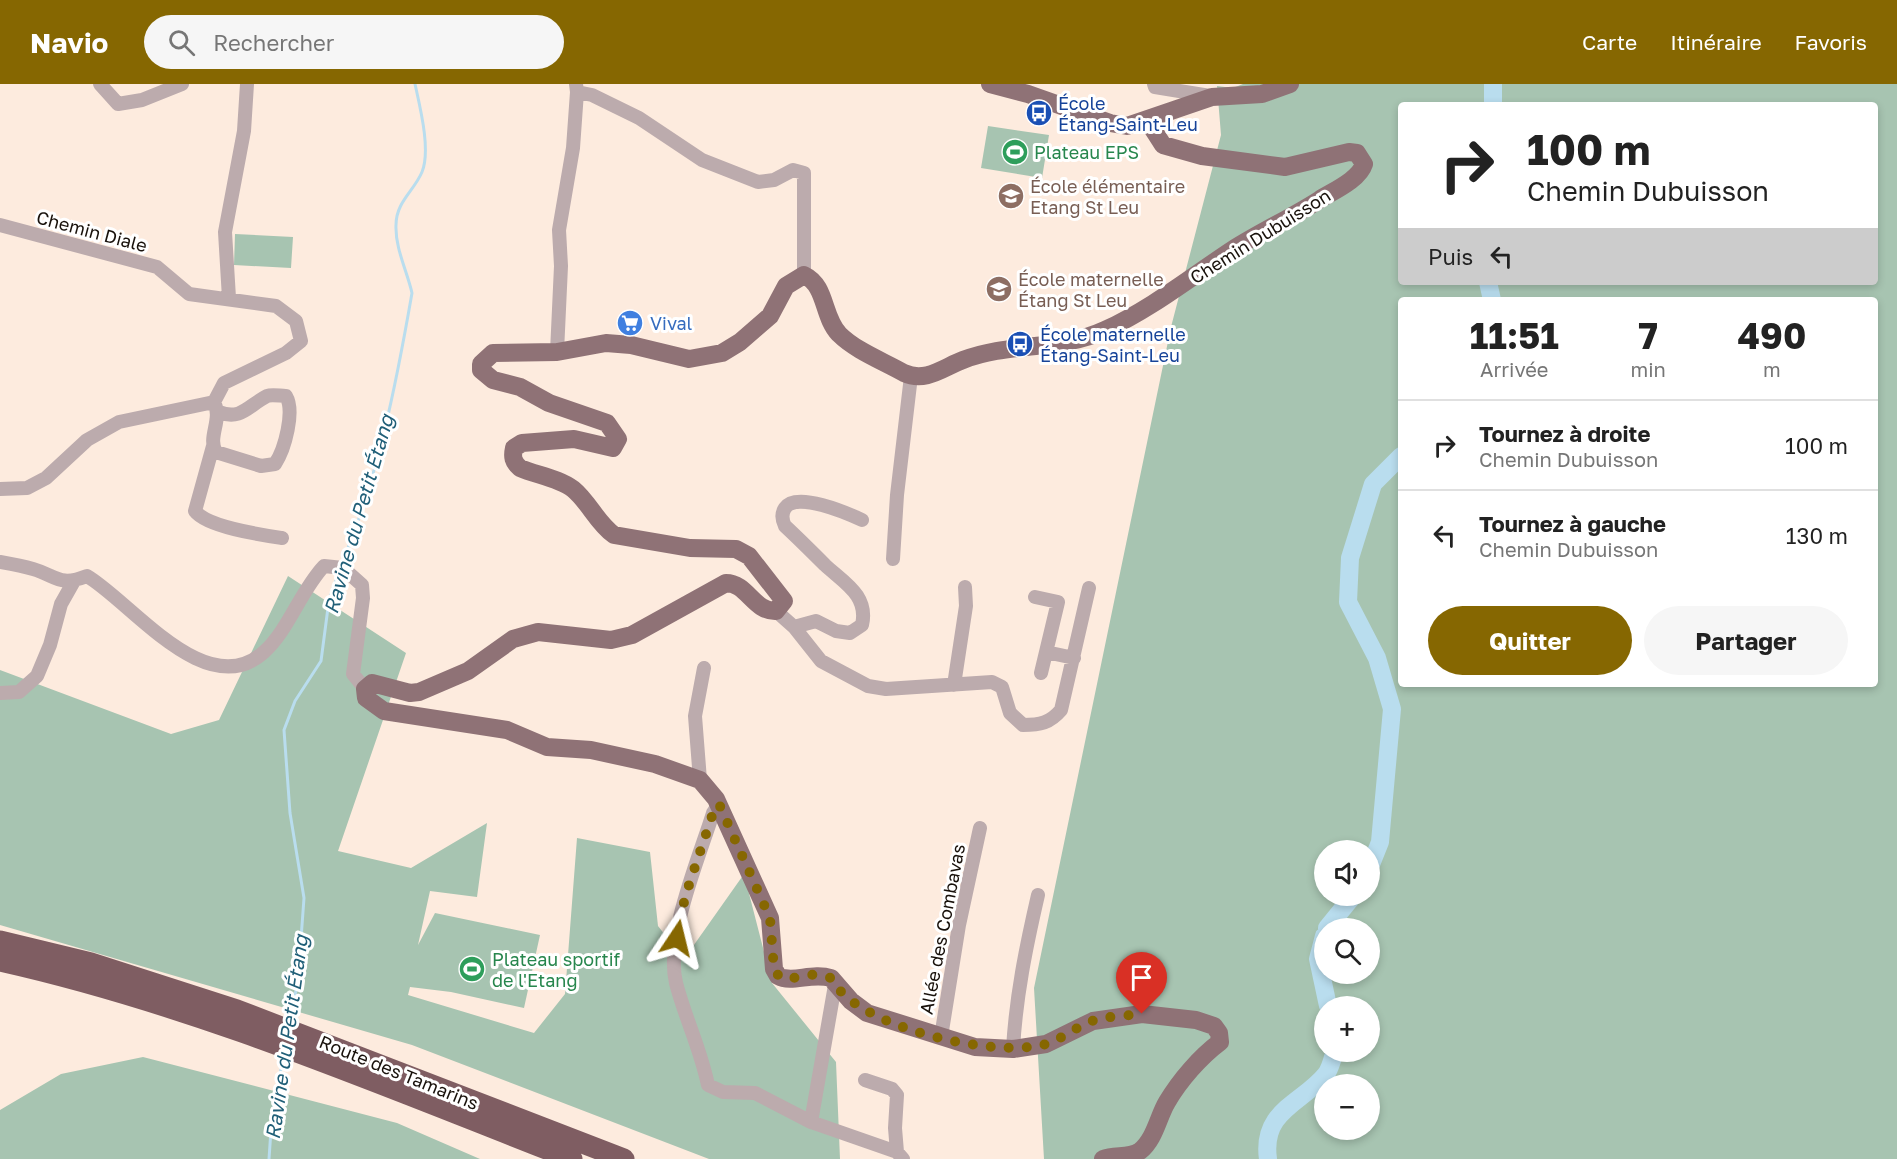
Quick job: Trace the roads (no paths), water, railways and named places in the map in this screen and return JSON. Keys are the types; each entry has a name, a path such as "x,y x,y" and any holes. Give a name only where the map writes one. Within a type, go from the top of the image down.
{"highway":[{"name":"Route des Tamarins","path":"0,941 91,963 233,1019 624,1159"},
{"name":"Route des Tamarins","path":"0,962 63,975 233,1019"},
{"name":"Route des Tamarins","path":"331,1055 572,1159"}],"main road":[{"path":"990,84 1028,94 1110,123 1127,126 1212,97 1262,94 1290,84"},
{"name":"Chemin Dubuisson","path":"911,376 929,375 981,355 1055,345 1105,330 1159,300 1235,248 1357,176 1364,164 1357,153 1349,152 1285,167 1180,152 1163,145 1147,120"},
{"path":"911,376 838,333 818,287 804,274 786,286 770,316 740,342 722,353 689,359 612,343 557,352 493,353 485,358 481,370 493,380 520,387 549,403 607,423 618,439 613,448 574,439 522,444 514,448 514,462 529,472 570,487 581,496 606,530 614,535 690,548 736,549 749,556 784,601 776,611 770,611 760,606 743,589 732,583 726,583 632,635 611,640 538,632 513,639 468,671 419,692 410,693 372,683 365,689 366,698 384,711 507,730 547,747 599,751 655,764 700,780 719,804 770,918 774,969 778,976 790,980 808,975 831,978 835,985 867,1013 975,1047 1013,1049 1047,1044 1093,1021 1142,1014 1196,1020 1214,1026 1219,1032 1220,1042 1208,1051 1167,1102 1154,1132 1140,1151 1124,1157 1103,1159"}],"street":[{"path":"100,84 118,104 151,97 182,84"},
{"path":"229,298 225,232 244,131 247,84"},
{"path":"1154,84 1155,87 1212,97"},
{"path":"557,352 561,266 559,230 573,148 576,88 639,118 702,160 758,182 774,180 794,170 804,173 804,274"},
{"name":"Chemin Diale","path":"0,225 157,267 189,294 276,306 296,321 301,341 286,353 224,383 216,407"},
{"path":"893,559 897,495 911,376"},
{"path":"0,489 27,488 46,478 87,440 118,422 216,407 232,415 246,412 268,395 286,396 290,402 282,449 275,464 261,466 219,454 213,446"},
{"path":"216,407 213,446 195,500 195,511 198,515 240,530 282,538"},
{"path":"794,627 816,621 836,631 850,633 862,625 863,612 858,596 848,583 828,568 785,526 782,518 786,507 791,502 818,504 862,520"},
{"path":"0,562 35,570 55,580 74,581 87,576 100,584 166,643 208,662 235,667 264,653 324,566 343,568 362,585 363,598 353,674 365,689"},
{"path":"0,693 19,692 37,676 50,645 62,604 74,581"},
{"path":"954,685 966,606 965,587"},
{"path":"776,611 794,627 821,661 868,686 886,689 998,684 1002,687 1010,713 1023,725 1048,723 1061,710 1089,588"},
{"path":"1035,597 1058,602 1041,673"},
{"path":"1046,652 1074,658"},
{"path":"700,780 695,716 704,668"},
{"path":"719,804 713,813 685,897 674,958 676,982 701,1052 708,1085 723,1092 755,1092 811,1122 900,1156"},
{"name":"Allée des Combavas","path":"941,1037 959,925 980,828"},
{"path":"1013,1049 1021,973 1038,895"},
{"path":"811,1122 835,985"},
{"path":"865,1080 892,1089 897,1095 895,1128 900,1156"}],"waterway":[{"name":"Ravine du Petit Étang","path":"342,563 376,464 412,293 399,251 396,225 399,210 419,179 424,163 424,128 415,84"},
{"path":"1493,84 1493,102"},
{"path":"1489,285 1491,297"},
{"path":"1380,842 1392,709 1377,658 1348,602 1350,558 1373,484 1398,459"},
{"name":"Ravine du Petit Étang","path":"290,1021 298,980 304,898 290,813 284,730 295,701 321,661 329,600 339,572"},
{"path":"1335,918 1345,906"},
{"path":"1323,984 1326,996"},
{"name":"Ravine du Petit Étang","path":"269,1159 272,1115 284,1054"},
{"path":"1268,1159 1268,1142 1277,1118 1317,1084 1326,1074 1331,1062"}],"place":[{"name":"École Étang-Saint-Leu","path":"1039,113"},
{"name":"Plateau EPS","path":"1015,152"},
{"name":"École élémentaire Etang St Leu","path":"1011,196"},
{"name":"École maternelle Étang St Leu","path":"999,289"},
{"name":"Vival","path":"630,323"},
{"name":"École maternelle Étang-Saint-Leu","path":"1020,344"},
{"name":"Plateau sportif de l'Etang","path":"472,969"}]}
